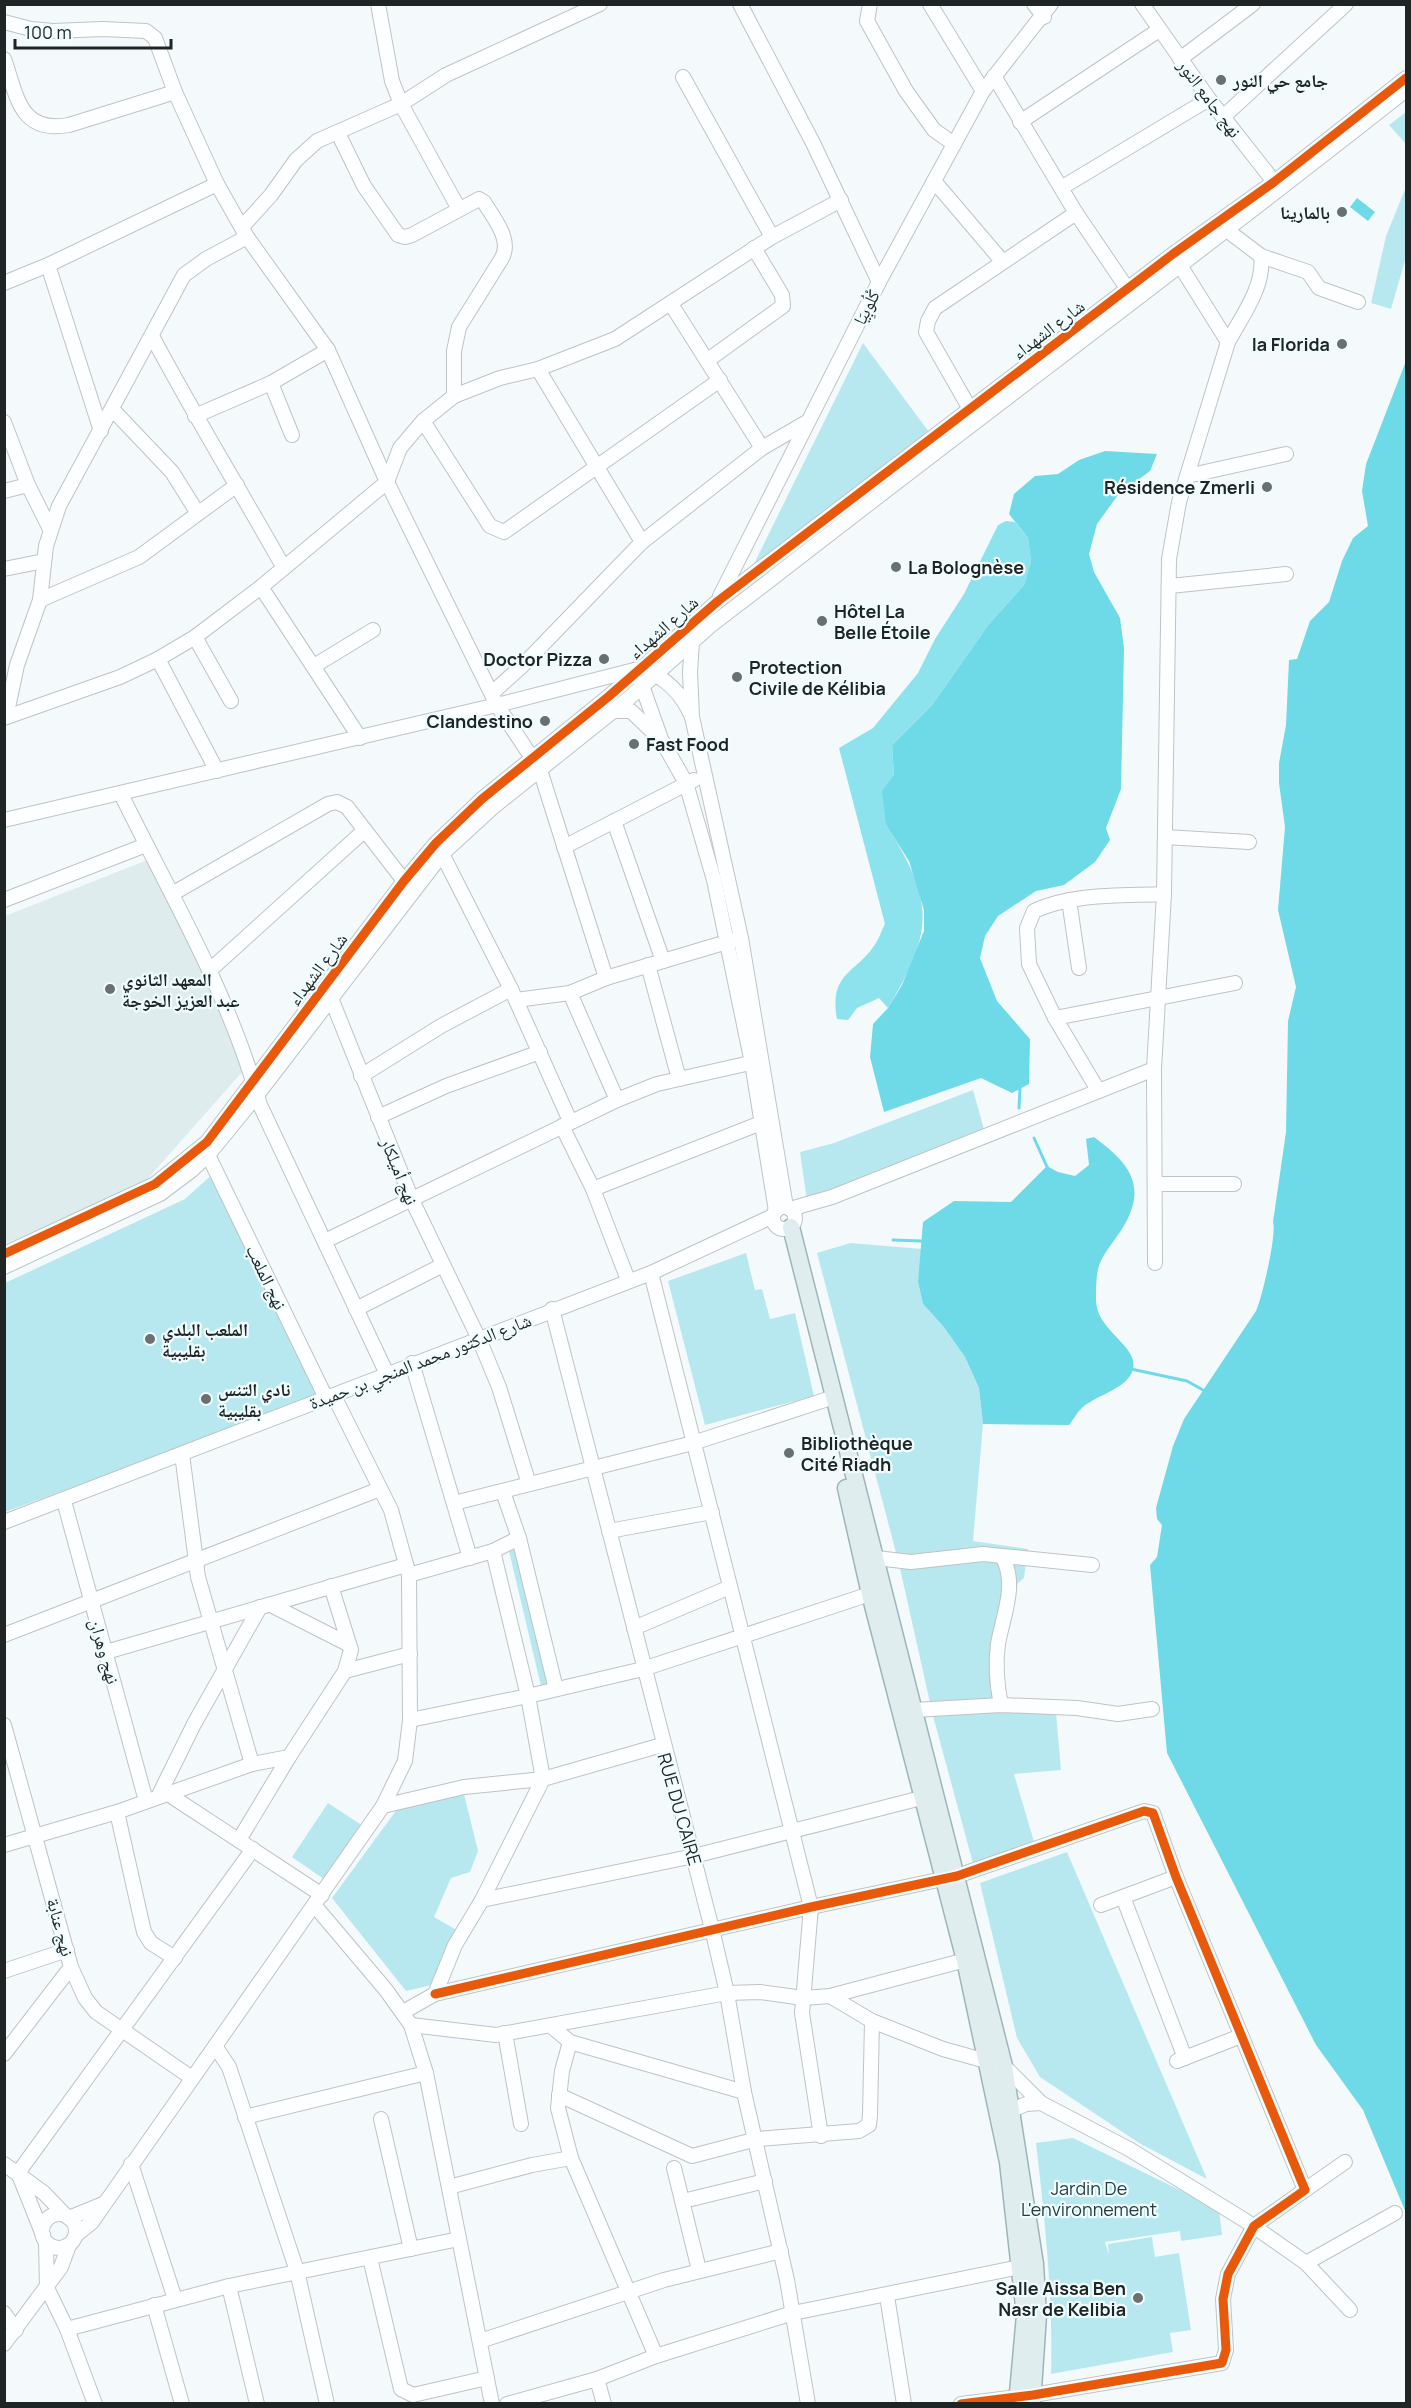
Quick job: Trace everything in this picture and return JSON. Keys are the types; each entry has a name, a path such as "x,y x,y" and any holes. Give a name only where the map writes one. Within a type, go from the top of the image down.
{"main road":[{"path":"784,1218 996,2064 1012,2110 1028,2265 1024,2315 1025,2400"},
{"path":"829,1398 876,1558 877,1591 914,1710 929,1796"},
{"path":"996,2064 1008,2162 1028,2265"}],"street":[{"path":"378,4 392,81 401,104 459,209"},
{"path":"5,717 17,665 40,600 50,529 59,506 113,410 184,275 244,232 305,150 317,141 401,104 446,75 600,4"},
{"path":"870,4 867,21 906,92 934,130 954,144"},
{"path":"930,4 983,91"},
{"path":"1034,4 1047,10"},
{"name":"نهج جامع النور","path":"1142,4 1209,99 1277,186"},
{"path":"1180,59 1252,4"},
{"path":"1223,117 1346,4"},
{"path":"743,6 841,200 879,282"},
{"name":"كْلُوبِيَا","path":"710,626 718,601 807,422 954,144 983,91 1047,10"},
{"path":"4,22 32,29 53,31 103,29 146,31 155,38 175,92 217,184 244,232 316,331 327,350 387,482 494,699 536,764 606,978"},
{"path":"1020,122 1159,30"},
{"path":"4,59 22,112 31,120 51,126 69,125 175,92"},
{"path":"994,76 1076,213 1131,294"},
{"path":"683,77 772,237"},
{"name":"شارع الشهداء","path":"1176,260 1228,231 1277,186 1407,78"},
{"name":"شارع الشهداء","path":"536,764 614,711 710,626 1131,294 1407,90"},
{"path":"1061,188 1209,99"},
{"path":"338,133 364,186 398,235 412,235 459,209 482,200 507,246 502,258 464,315 459,327 454,351 454,396"},
{"path":"934,181 1002,261"},
{"path":"4,282 48,265 217,184"},
{"path":"5,717 88,689 158,659 195,637 261,587 387,482 400,448 423,421 454,396 500,378 538,369 615,339 754,248 841,200"},
{"path":"970,409 926,332 928,321 935,308 1076,213"},
{"path":"1228,231 1261,256 1308,272 1319,288 1358,302"},
{"path":"708,360 783,306 782,295 754,248"},
{"path":"1155,1263 1154,1069 1164,894 1169,559 1174,522 1187,476 1228,342 1254,295 1263,269 1261,256"},
{"path":"1176,260 1228,342"},
{"path":"48,265 101,431"},
{"name":"شارع الشهداء","path":"4,1254 170,1181 207,1142 439,848 718,601 970,409 1131,294"},
{"path":"671,304 762,448"},
{"path":"152,336 195,416 284,567"},
{"path":"195,416 271,383 327,350"},
{"path":"538,369 642,542"},
{"path":"423,421 490,526 498,531 510,530 720,380"},
{"path":"271,383 292,435"},
{"path":"113,410 172,472 198,512"},
{"path":"4,422 28,485 50,529"},
{"path":"494,699 522,666 642,542 762,448 807,422"},
{"path":"1187,476 1286,454"},
{"path":"4,491 28,485"},
{"path":"40,600 139,557 237,485"},
{"path":"4,569 44,561"},
{"path":"1170,586 1286,574"},
{"path":"261,587 360,738"},
{"path":"314,666 373,630"},
{"path":"195,637 231,701"},
{"path":"692,642 690,672 692,717 735,939 784,1218"},
{"path":"158,659 217,771"},
{"path":"639,670 642,687 661,739 686,783 735,939"},
{"path":"4,820 360,738 494,699 639,670 657,674 682,697 692,717"},
{"path":"614,711 631,711 661,739"},
{"path":"564,847 686,783 704,777"},
{"path":"121,794 210,970 254,1080 257,1095 387,1374"},
{"path":"172,894 328,804 342,803 408,886"},
{"path":"614,821 663,961"},
{"path":"210,970 365,830"},
{"path":"1165,837 1249,842"},
{"path":"4,900 146,845"},
{"path":"439,848 540,1052 628,1280"},
{"name":"شارع الشهداء","path":"4,1267 129,1209 208,1155 331,998 408,886"},
{"path":"1098,1090 1055,1018 1029,964 1027,928 1034,911 1051,903 1164,894"},
{"path":"1069,900 1079,968"},
{"path":"360,1076 441,1026 513,994 570,993 606,978 735,939"},
{"path":"648,965 679,1078"},
{"path":"1055,1018 1235,983"},
{"path":"570,993 617,1100"},
{"name":"نهج أميلكار","path":"331,998 360,1076 412,1200 479,1339 499,1387 529,1484"},
{"path":"378,1117 446,1086 540,1052"},
{"path":"325,1241 617,1100 679,1078 757,1062"},
{"path":"757,1062 761,1123 784,1218"},
{"path":"784,1218 1154,1069"},
{"path":"593,1189 761,1123"},
{"name":"نهج الملعب","path":"72,2240 92,2222 319,1900 383,1806 405,1761 410,1720 408,1570 391,1510 330,1397 208,1155"},
{"path":"1155,1184 1234,1184"},
{"name":"شارع الدكتور محمد المنجي بن حميدة","path":"4,1522 64,1501 552,1309 651,1273 733,1235 784,1218"},
{"path":"356,1309 443,1265"},
{"path":"651,1273 811,1907 803,1998 803,2026 821,2136"},
{"name":"RUE DU CAIRE","path":"552,1309 594,1468 662,1745 694,1856 727,1993 744,2092 757,2139 781,2251 808,2403"},
{"path":"412,1364 470,1558"},
{"path":"454,1503 693,1443 829,1398"},
{"path":"182,1454 195,1561 252,1764"},
{"path":"4,1635 380,1489"},
{"path":"503,1492 519,1538 556,1689"},
{"name":"نهج وهران","path":"64,1501 106,1652 158,1797"},
{"path":"609,1531 712,1512"},
{"path":"106,1652 332,1586 470,1558 493,1551 519,1538"},
{"path":"435,1994 455,1945 482,1900 543,1779 528,1696 493,1551"},
{"path":"876,1558 910,1562 971,1554 1092,1565"},
{"path":"1001,1706 996,1665 1010,1587 1008,1567 1002,1556"},
{"path":"239,1840 345,1671 351,1656 332,1586"},
{"path":"634,1628 730,1587"},
{"path":"410,1720 643,1669 877,1591"},
{"path":"265,1606 348,1644"},
{"path":"158,1797 194,1724 265,1606"},
{"path":"345,1671 410,1654"},
{"path":"914,1710 1001,1706 1077,1708 1118,1714 1152,1709"},
{"name":"نهج عنابة","path":"4,1725 71,1967 90,2007 192,2078"},
{"path":"383,1806 464,1788 543,1779 662,1745"},
{"path":"4,1845 117,1812 252,1764 289,1757"},
{"path":"482,1900 694,1856 929,1796"},
{"path":"158,1797 239,1840 319,1900 411,2025 426,2073 492,2403"},
{"path":"403,2012 435,1994 712,1929 950,1877 1149,1811 1156,1816 1176,1877 1305,2190"},
{"path":"117,1812 144,1932 151,1943 176,1958"},
{"path":"18,2173 253,1849"},
{"path":"1101,1905 1176,1877"},
{"path":"1123,1897 1181,2060 1241,2036"},
{"path":"4,1971 67,1950"},
{"path":"411,2025 505,2033 727,1993 770,1992 803,1998 830,1996 971,1958"},
{"path":"4,2054 71,1967"},
{"path":"830,1996 872,2020 943,2049 996,2064 1041,2103 1129,2149 1254,2226 1306,2264 1350,2310"},
{"path":"559,2095 692,2156 757,2139 821,2136 859,2131 869,2125 872,2020"},
{"path":"551,2026 570,2042 744,2092"},
{"path":"505,2033 521,2124"},
{"path":"570,2042 558,2108 571,2158 656,2356"},
{"path":"215,2046 229,2067 297,2271 327,2403"},
{"path":"245,2117 426,2073"},
{"path":"1012,2110 1026,2104 1041,2103"},
{"path":"381,2119 411,2249"},
{"path":"449,2187 532,2165 571,2158"},
{"path":"961,2403 1025,2400 1222,2363 1226,2350 1224,2286 1254,2226 1345,2162"},
{"path":"4,2164 44,2193 75,2226 61,2267 4,2344"},
{"path":"131,2164 175,2299"},
{"path":"674,2168 699,2270"},
{"path":"18,2173 44,2239 57,2248 72,2240"},
{"path":"683,2201 765,2181"},
{"path":"95,2403 67,2329 47,2288 44,2239 48,2219 57,2214 67,2216 103,2204"},
{"path":"1306,2264 1395,2213"},
{"path":"67,2329 229,2286 459,2239"},
{"path":"480,2342 699,2270 781,2251"},
{"path":"370,2258 401,2389 413,2396 487,2378"},
{"path":"507,2403 597,2379 656,2356 793,2313 887,2296 1028,2265"},
{"path":"229,2286 257,2403"},
{"path":"887,2296 904,2403"},
{"path":"154,2305 182,2403"},
{"path":"5,2313 16,2330"},
{"path":"597,2379 603,2403"}],"shaded area":[{"path":"1357,198 1375,212 1368,221 1350,207"},
{"path":"1406,361 1406,2213 1363,2110 1316,2045 1167,1753 1150,1565 1157,1557 1162,1525 1157,1519 1156,1508 1173,1446 1184,1419 1256,1311 1268,1266 1286,1132 1288,1021 1296,987 1278,910 1285,827 1279,783 1279,763 1286,725 1289,660 1297,659 1310,621 1329,602 1342,561 1353,538 1368,526 1362,491 1366,464"},
{"path":"1105,451 1157,454 1150,471 1118,495 1097,524 1089,554 1094,572 1120,618 1124,648 1121,789 1106,828 1110,840 1095,862 1064,885 1036,891 998,916 985,936 980,958 997,1001 1030,1039 1029,1084 1012,1093 981,1078 884,1112 870,1057 873,1024 888,1008 902,985 924,931 924,910 909,861 886,825 882,791 894,775 892,745 932,705 989,624 1024,585 1031,562 1028,538 1009,514 1014,494 1035,476 1058,474 1079,460"},
{"path":"1006,521 1015,522 1028,538 1031,562 1024,585 989,624 932,705 892,745 894,775 886,825 902,852 920,896 923,916 921,936 914,958 888,1008 879,998 857,1008 848,1020 837,1019 835,1003 841,982 870,952 885,924 839,748 873,728 918,673 935,639 964,594 998,525"},
{"name":"المعهد الثانوي عبد العزيز الخوجة","path":"150,859 251,1062 143,1184 5,1244 5,916"},
{"path":"1094,1137 1124,1164 1134,1185 1132,1209 1099,1267 1096,1295 1102,1320 1130,1353 1133,1369 1124,1382 1086,1405 1069,1425 983,1424 979,1388 965,1357 943,1326 923,1304 918,1282 923,1222 954,1201 1011,1202 1047,1166 1058,1172 1075,1176 1089,1165 1086,1139"}],"green space":[{"path":"1406,112 1406,144 1389,125"},
{"path":"1406,187 1406,257 1391,309 1371,303 1386,236"},
{"path":"863,343 932,436 746,580"},
{"path":"973,1090 985,1133 807,1201 800,1152 834,1143"},
{"name":"الملعب البلدي بقليبية","path":"216,1171 322,1396 5,1512 5,1283 185,1199"},
{"path":"850,1243 922,1249 918,1282 923,1304 943,1326 965,1357 979,1388 983,1424 973,1541 1028,1549 1024,1578 1004,1595 1002,1708 1056,1712 1061,1770 1014,1774 1035,1845 974,1867 933,1716 899,1564 817,1253"},
{"path":"746,1253 755,1290 762,1289 770,1319 795,1313 814,1396 705,1425 668,1281"},
{"path":"524,1548 559,1681 541,1686 509,1551"},
{"path":"464,1794 478,1851 470,1872 451,1878 434,1917 460,1932 436,1984 406,1991 332,1898 398,1808"},
{"path":"328,1803 366,1828 328,1882 292,1857"},
{"path":"1067,1852 1207,2179 1139,2143 1040,2077 1017,2038 980,1883"},
{"name":"Jardin De L'environnement","path":"1073,2138 1219,2209 1222,2235 1181,2241 1180,2231 1105,2242 1109,2255 1108,2244 1152,2237 1155,2257 1179,2253 1191,2330 1170,2333 1173,2352 1051,2374 1050,2287 1036,2143"}],"waterway":[{"path":"1019,1108 1020,1089"},
{"path":"1034,1138 1048,1169"},
{"path":"893,1240 921,1241"},
{"path":"1131,1369 1187,1381 1203,1390"}],"cycle path":[{"path":"4,1254 155,1184 207,1142 404,881 436,843 482,799 608,697 718,601 1173,254 1274,182 1406,78"},
{"path":"435,1994 811,1907 957,1876 1144,1811 1153,1813 1176,1877 1305,2190 1254,2226 1228,2274 1223,2299 1226,2350 1222,2363 1033,2395 961,2404"}],"place":[{"name":"جامع حي النور","path":"1221,80"},
{"name":"بالمارينا","path":"1342,212"},
{"name":"la Florida","path":"1342,344"},
{"name":"Résidence Zmerli","path":"1267,487"},
{"name":"La Bolognèse","path":"896,567"},
{"name":"Hôtel La Belle Étoile","path":"822,621"},
{"name":"Doctor Pizza","path":"604,659"},
{"name":"Protection Civile de Kélibia","path":"737,677"},
{"name":"Clandestino","path":"545,721"},
{"name":"Fast Food","path":"634,744"},
{"name":"المعهد الثانوي عبد العزيز الخوجة","path":"110,989"},
{"name":"الملعب البلدي بقليبية","path":"150,1339"},
{"name":"نادي التنس بقليبية","path":"206,1399"},
{"name":"Bibliothèque Cité Riadh","path":"789,1453"},
{"name":"Salle Aissa Ben Nasr de Kelibia","path":"1138,2298"}]}
